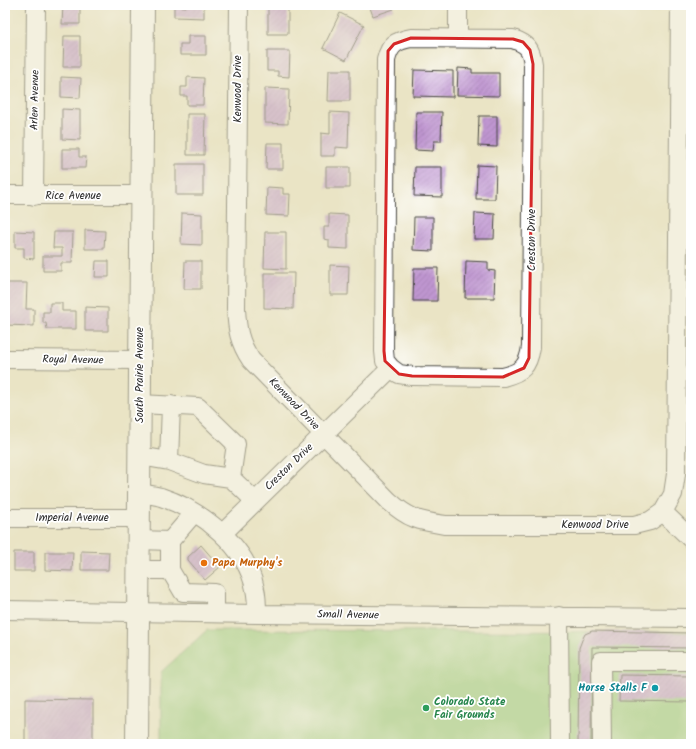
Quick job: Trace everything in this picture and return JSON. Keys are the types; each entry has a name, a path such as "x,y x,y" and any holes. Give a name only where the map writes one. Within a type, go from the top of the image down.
{"main road":[{"name":"South Prairie Avenue","path":"137,744 143,5"}],"street":[{"name":"Arlen Avenue","path":"34,196 36,5"},
{"name":"Kenwood Drive","path":"239,5 236,308 239,337 251,360 402,512 420,521 445,524 634,525 650,521 663,512"},
{"path":"458,5 458,38"},
{"path":"680,5 676,474 673,494 663,512 691,539"},
{"name":"Creston Drive","path":"411,38 513,39 523,42 530,50 532,56 530,358 524,368 515,374 502,377 412,376 399,374 391,368 385,361 384,351 386,60 388,51 400,40 411,38"},
{"name":"Rice Avenue","path":"5,195 142,195"},
{"name":"Royal Avenue","path":"5,359 140,360"},
{"name":"Creston Drive","path":"222,533 391,368"},
{"path":"140,404 198,407 236,444 231,478"},
{"path":"169,461 171,405"},
{"path":"140,456 169,461 204,474 231,478 255,501"},
{"path":"140,493 160,497 180,505 222,533 236,549 247,568 255,588 258,614"},
{"path":"183,612 183,592 170,570 170,541 194,513"},
{"name":"Imperial Avenue","path":"5,518 139,518"},
{"path":"139,540 170,541"},
{"path":"139,570 170,570"},
{"path":"183,592 215,593 215,613"},
{"name":"Small Avenue","path":"5,610 691,618"},
{"path":"559,616 560,744"},
{"path":"602,744 601,661 691,661"}],"highlighted area":[{"path":"411,38 513,39 523,42 530,50 533,64 529,358 524,368 503,377 412,376 399,374 385,361 388,51 394,44"}],"green space":[{"name":"Colorado State Fair Grounds","path":"207,630 691,632 691,744 161,744 161,672"}],"building":[{"path":"63,5 80,5 80,24 62,24"},
{"path":"186,5 204,5 204,18 174,17 174,6 186,7"},
{"path":"268,5 288,5 288,34 268,34"},
{"path":"369,5 392,5 394,9 373,16"},
{"path":"340,13 364,25 346,60 323,48"},
{"path":"64,36 80,36 80,67 63,67"},
{"path":"188,36 206,36 206,55 180,55 180,44 188,44"},
{"path":"267,51 290,51 289,77 278,76 278,71 267,71"},
{"path":"458,68 472,69 472,73 499,73 499,96 457,95"},
{"path":"329,70 350,70 350,101 328,101"},
{"path":"414,70 453,71 453,97 413,96"},
{"path":"61,77 81,78 80,98 61,97"},
{"path":"187,77 204,78 203,105 187,105 187,96 181,96 181,87 187,87"},
{"path":"265,88 289,89 288,124 265,123"},
{"path":"5,109 7,109 6,127 5,127"},
{"path":"62,109 80,110 80,140 62,139"},
{"path":"330,112 349,113 348,148 335,147 335,156 321,156 321,133 330,134"},
{"path":"416,112 442,112 441,141 434,141 433,151 415,150"},
{"path":"187,114 205,114 204,155 187,155"},
{"path":"479,116 497,116 497,147 478,146"},
{"path":"267,143 283,143 283,169 266,169"},
{"path":"62,149 79,149 79,157 86,157 85,168 62,168"},
{"path":"176,164 203,164 203,195 176,195"},
{"path":"477,165 496,166 495,199 476,199"},
{"path":"326,167 350,167 350,188 326,188"},
{"path":"415,167 442,167 442,197 414,196"},
{"path":"267,187 283,188 283,194 290,194 289,216 266,215"},
{"path":"182,213 202,214 202,245 181,244"},
{"path":"475,213 495,214 494,239 474,239"},
{"path":"329,214 348,215 348,249 329,248 329,240 324,239 324,227 329,227"},
{"path":"414,217 433,217 433,251 413,250"},
{"path":"85,230 105,231 104,249 85,249"},
{"path":"15,231 34,232 34,259 24,258 24,248 15,248"},
{"path":"54,232 73,232 72,263 61,263 61,271 43,271 43,256 62,256 62,248 53,248"},
{"path":"265,232 286,232 286,269 264,268"},
{"path":"96,261 109,261 109,277 95,277"},
{"path":"185,261 201,261 201,289 184,289"},
{"path":"466,261 488,262 488,270 495,271 494,298 465,298"},
{"path":"330,265 349,266 348,295 330,295"},
{"path":"414,268 438,268 437,301 413,301"},
{"path":"264,273 294,273 293,309 264,308"},
{"path":"5,283 27,283 26,309 34,309 34,326 5,325"},
{"path":"50,303 62,303 62,311 76,311 76,329 47,329 46,323 43,323 43,312 50,312"},
{"path":"85,307 108,308 108,331 85,331"},
{"name":"Papa Murphy's","path":"201,545 220,567 205,580 188,560 188,557"},
{"path":"81,551 109,552 108,570 81,570"},
{"path":"14,552 34,552 34,571 14,571"},
{"path":"45,552 73,552 72,571 45,570"},
{"path":"592,631 691,633 691,648 592,647 591,744 578,744 579,648 585,634"},
{"name":"Horse Stalls F","path":"620,675 691,676 691,702 619,701"},
{"path":"25,699 93,700 93,744 25,744"}],"place":[{"name":"Papa Murphy's","path":"204,563"},
{"name":"Horse Stalls F","path":"655,688"},
{"name":"Colorado State Fair Grounds","path":"426,708"}]}
